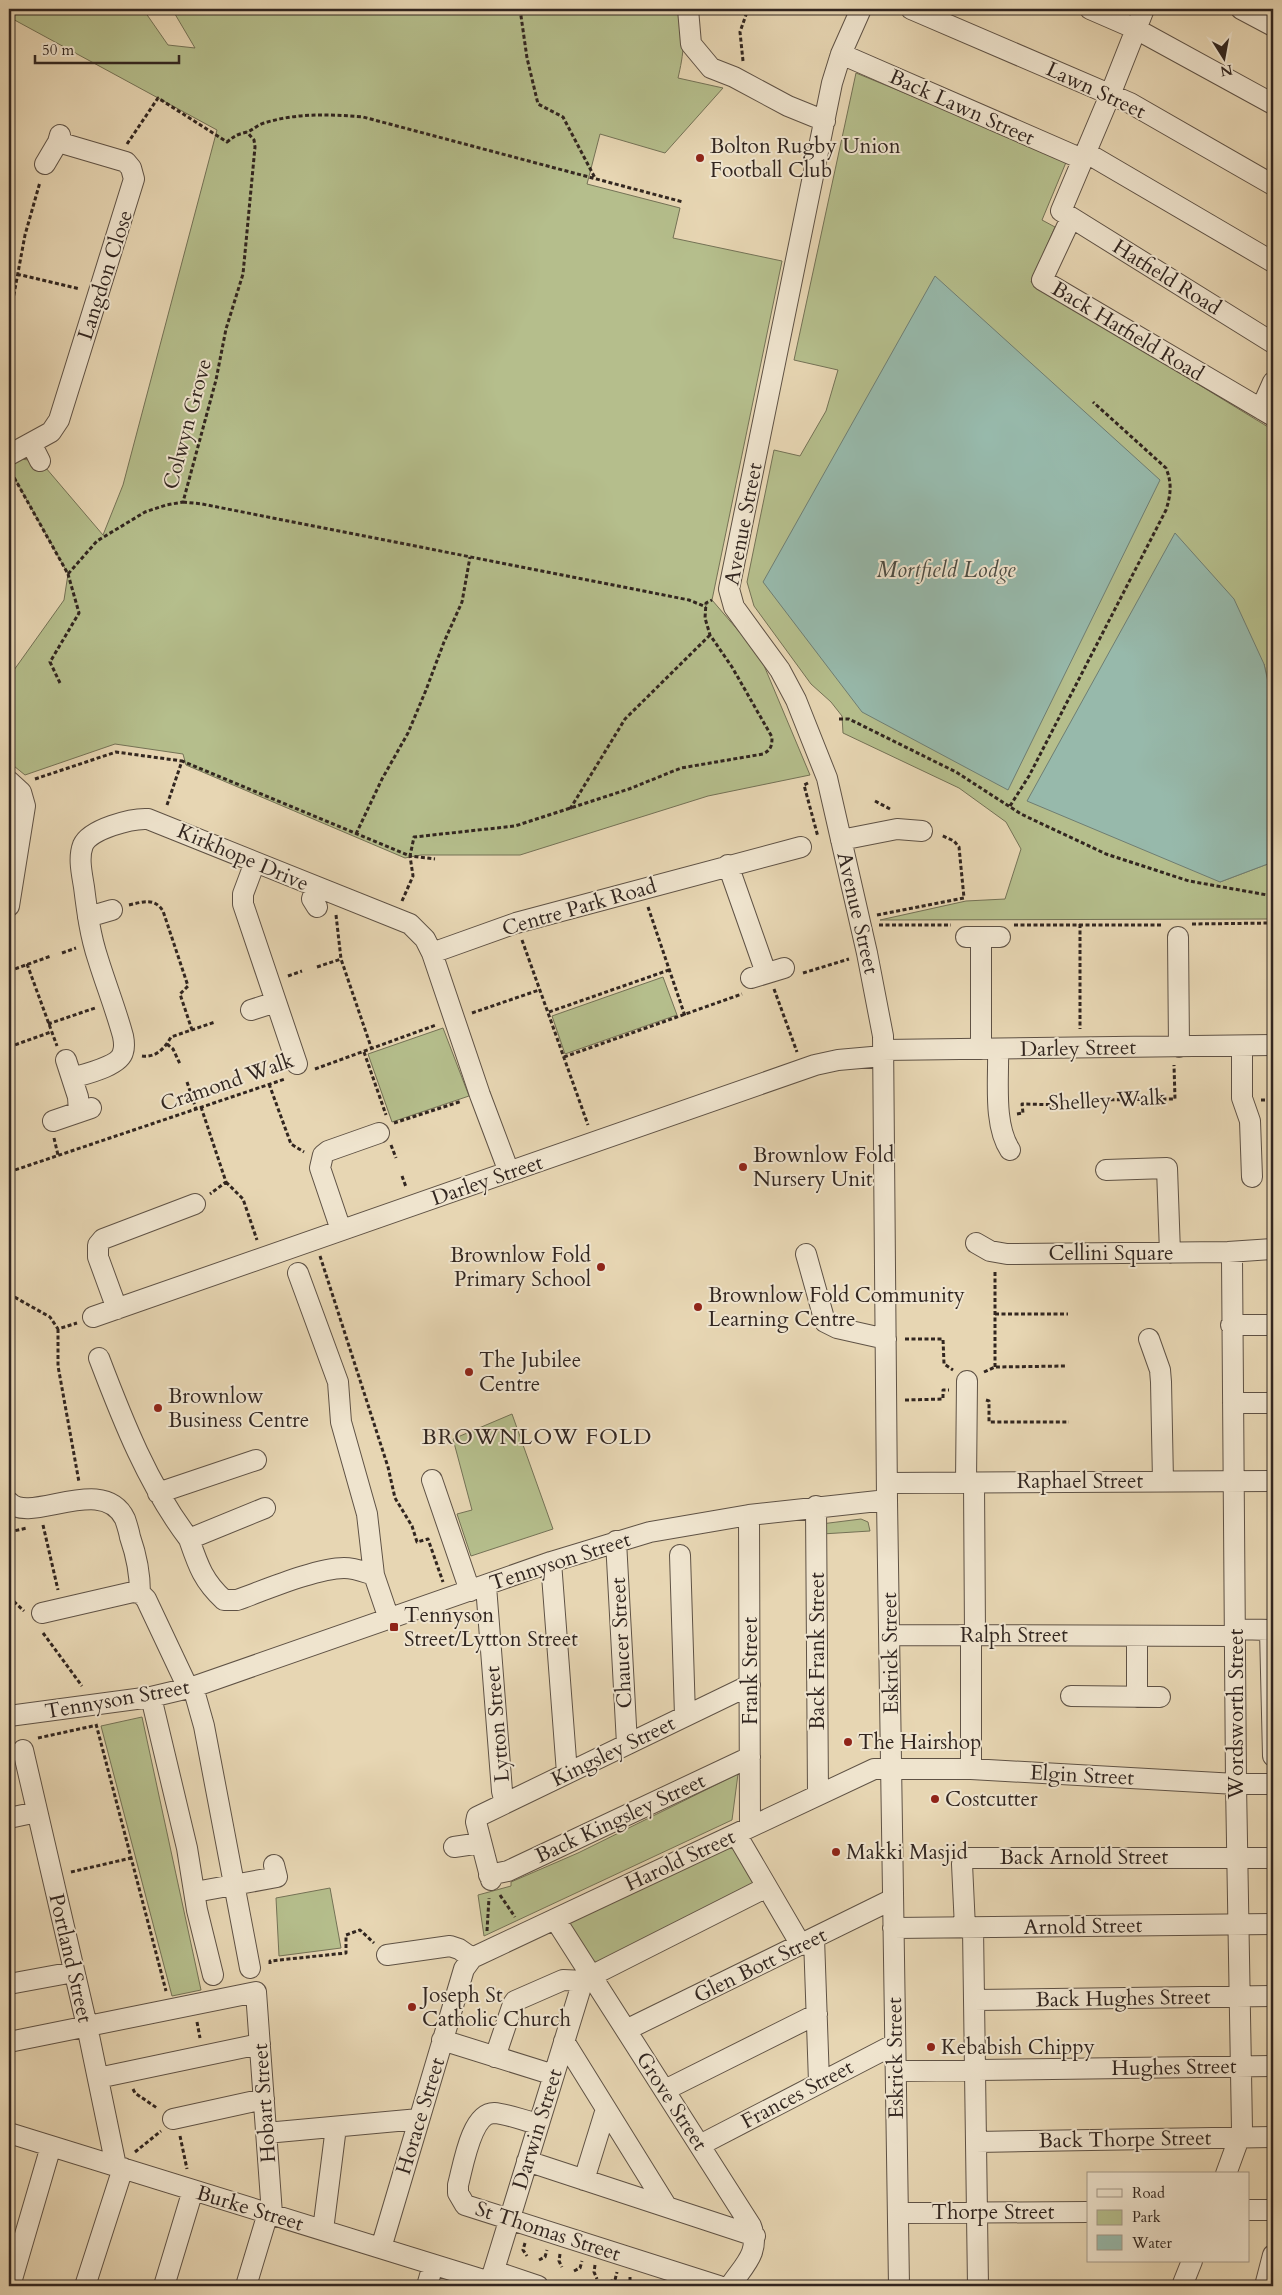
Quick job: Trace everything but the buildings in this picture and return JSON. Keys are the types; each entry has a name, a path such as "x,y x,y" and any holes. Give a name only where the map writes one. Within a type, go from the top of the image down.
{"street":[{"path":"688,9 689,36 696,52 711,68 747,84 788,106 825,121"},
{"name":"Avenue Street","path":"860,9 841,54 832,83 730,578 730,599 740,616 780,670 796,700 827,778 881,1018 883,1053"},
{"name":"Lawn Street","path":"911,9 1130,103 1273,185"},
{"path":"1090,9 1136,29 1273,104"},
{"path":"1066,215 1084,156 1144,9"},
{"path":"1241,9 1273,26"},
{"name":"Back Lawn Street","path":"841,54 1084,156 1273,262"},
{"path":"45,164 59,139 118,160"},
{"name":"Langdon Close","path":"21,456 51,432 59,420 134,179 131,168 126,162 118,160"},
{"name":"Hatfield Road","path":"1066,215 1273,343"},
{"name":"Back Hatfield Road","path":"1066,215 1042,280 1267,412"},
{"path":"1267,412 1273,382"},
{"path":"9,906 25,806 15,786"},
{"name":"Kirkhope Drive","path":"123,1052 124,1036 97,958 88,917 80,855 84,843 91,836 102,830 142,819 159,822 410,924 418,931 432,953 480,1095 509,1172"},
{"path":"841,840 897,829 922,831"},
{"name":"Centre Park Road","path":"432,953 516,923 810,843"},
{"path":"255,862 243,900 299,1070"},
{"path":"728,865 769,977"},
{"path":"316,887 312,899 317,908"},
{"path":"88,917 112,910"},
{"path":"982,932 990,1049 999,1119 1004,1142 1010,1150"},
{"path":"1176,1047 1179,932"},
{"path":"251,1010 276,1002"},
{"name":"Darley Street","path":"93,1317 803,1069 838,1060 883,1053 990,1049 1273,1045"},
{"path":"1242,1046 1242,1098 1250,1121 1252,1177"},
{"path":"53,1121 77,1091 117,1061 123,1052"},
{"name":"Eskrick Street","path":"883,1053 887,1492 899,2286"},
{"path":"342,1230 322,1176 320,1162 322,1155 328,1150 384,1129"},
{"path":"1106,1170 1168,1168 1170,1253"},
{"path":"117,1308 98,1257 98,1245 103,1239 196,1204"},
{"name":"Cellini Square","path":"976,1243 995,1252 1007,1254 1228,1252 1273,1248"},
{"name":"Wordsworth Street","path":"1227,2172 1241,2137 1232,1259 1228,1252"},
{"path":"806,1254 825,1322 837,1328 886,1339"},
{"path":"298,1273 338,1382 340,1422 367,1514 374,1575 389,1619"},
{"path":"1232,1325 1273,1325"},
{"path":"1149,1339 1160,1370 1163,1481"},
{"path":"99,1358 139,1456 158,1493 168,1511 189,1539 203,1578 224,1600 237,1600 325,1570 356,1569 374,1575"},
{"path":"967,1386 973,1635 971,1769"},
{"path":"1233,1403 1273,1402"},
{"path":"158,1493 256,1460"},
{"name":"Lytton Street","path":"432,1480 478,1589 502,1792 505,1803"},
{"name":"Raphael Street","path":"887,1492 970,1482 1273,1480"},
{"name":"Tennyson Street","path":"9,1716 151,1697 190,1688 616,1541 678,1526 816,1506 887,1492"},
{"path":"9,1502 18,1508 26,1508 82,1499 104,1502 116,1508 124,1518 139,1564 140,1593"},
{"name":"Back Frank Street","path":"816,1506 818,1795"},
{"path":"189,1539 264,1508"},
{"name":"Frank Street","path":"743,1830 750,1757 749,1515"},
{"name":"Chaucer Street","path":"616,1541 626,1744"},
{"path":"680,1555 685,1716"},
{"path":"551,1562 566,1773"},
{"path":"37,1618 62,1608 133,1592 140,1593 146,1599 190,1688 204,1726 250,1968"},
{"name":"Ralph Street","path":"890,1635 1138,1636 1270,1630 1273,1756"},
{"path":"1137,1697 1138,1636"},
{"name":"Kingsley Street","path":"481,1842 476,1822 477,1816 750,1685"},
{"path":"1071,1696 1160,1697"},
{"path":"151,1697 187,1848 197,1910 213,1975"},
{"name":"Portland Street","path":"26,1745 37,1812 120,2167"},
{"name":"Back Kingsley Street","path":"490,1877 508,1871 750,1757"},
{"name":"Harold Street","path":"478,1955 818,1795 874,1770 891,1768"},
{"name":"Elgin Street","path":"891,1768 971,1769 1236,1784 1273,1784"},
{"path":"9,1818 37,1812"},
{"path":"743,1830 767,1887 808,1941 817,2014 819,2082"},
{"path":"454,1847 481,1842 490,1877"},
{"name":"Back Arnold Street","path":"978,2286 974,2000 962,1864 964,1860 968,1858 1273,1858"},
{"path":"195,1892 277,1877 274,1865"},
{"path":"495,2057 515,2001 563,1980 588,1978 767,1887"},
{"name":"Glen Bott Street","path":"626,2030 893,1899"},
{"name":"Grove Street","path":"555,1919 588,1978 626,2030 665,2090 746,2218 754,2236"},
{"name":"Arnold Street","path":"893,1928 1273,1924"},
{"path":"388,1955 450,1946 478,1955"},
{"name":"Horace Street","path":"380,2248 464,1969 478,1955"},
{"path":"9,1984 74,1972"},
{"name":"Darwin Street","path":"491,2280 581,1988 588,1978"},
{"name":"Hobart Street","path":"193,2004 256,1992 270,2214 246,2286"},
{"name":"Back Hughes Street","path":"974,2000 1273,1996"},
{"path":"9,2042 193,2004"},
{"path":"665,2090 817,2014"},
{"path":"442,2040 554,2075"},
{"path":"564,2041 667,2207"},
{"path":"98,2078 260,2044"},
{"name":"Frances Street","path":"700,2145 895,2044"},
{"name":"Hughes Street","path":"896,2071 1273,2066"},
{"path":"175,2119 204,2106 264,2099"},
{"path":"584,2180 606,2109"},
{"name":"St Thomas Street","path":"539,2124 494,2113 481,2118 474,2129 458,2185 460,2199 471,2208 720,2286"},
{"path":"266,2133 419,2119"},
{"path":"324,2230 336,2127"},
{"name":"Burke Street","path":"9,2133 434,2265 491,2280 538,2286"},
{"name":"Back Thorpe Street","path":"976,2142 1273,2136"},
{"path":"10,2286 51,2146"},
{"path":"527,2161 754,2236 754,2250 730,2286"},
{"path":"86,2286 120,2167"},
{"path":"164,2286 191,2189"},
{"path":"1250,2210 1273,2210"},
{"name":"Thorpe Street","path":"898,2213 1087,2212"},
{"path":"1264,2286 1273,2255"},
{"path":"1182,2286 1192,2262"},
{"path":"427,2286 434,2265"}],"path":[{"path":"520,9 527,58 538,104 563,117 595,178"},
{"path":"747,84 739,40 748,9"},
{"path":"118,160 158,98 227,142 240,132 247,132 261,124 290,116 327,114 363,117 683,202"},
{"name":"Colwyn Grove","path":"68,574 96,541 145,512 183,502 216,380 226,329 243,274 255,147 254,140 247,132"},
{"path":"9,321 24,235 45,164"},
{"path":"17,274 99,294"},
{"path":"1010,806 1038,758 1166,510 1171,494 1170,480 1166,468 1092,402"},
{"path":"21,456 68,574 79,613 50,662 60,684"},
{"path":"183,502 202,504 689,600 706,607"},
{"path":"356,834 382,779 408,733 423,699 444,642 462,602 470,557"},
{"path":"395,918 413,876 410,856 414,837 515,826 629,789 681,768 763,754 768,751 772,746 770,730 710,635 705,618 706,607 709,601 730,599"},
{"path":"570,808 625,719 710,635"},
{"path":"839,719 849,719 931,759 956,772 1010,806 1106,854 1189,881 1273,896"},
{"path":"15,786 116,752 182,761 410,856 436,859"},
{"path":"159,822 173,791 182,761"},
{"path":"810,843 804,785 827,778"},
{"path":"860,924 964,898 959,847 954,841 931,830 922,831"},
{"path":"642,889 685,1016"},
{"path":"112,910 152,901 158,904 163,911 188,986 180,994 192,1030"},
{"path":"336,915 341,959 371,1047"},
{"path":"516,923 594,1143"},
{"path":"860,924 982,932 1080,924 1179,932 1273,923"},
{"path":"1080,924 1080,1048"},
{"path":"564,1057 685,1016 769,977 867,953"},
{"path":"9,970 51,956"},
{"path":"317,966 341,959"},
{"path":"27,964 54,1042 77,1091"},
{"path":"549,1012 669,970"},
{"path":"769,977 803,1069"},
{"name":"Cramond Walk","path":"9,1172 268,1084 299,1070 364,1052 371,1047 539,990"},
{"path":"48,1024 94,1009 111,998"},
{"path":"123,1052 146,1057 163,1050 171,1037 215,1022"},
{"path":"9,1047 51,1032"},
{"path":"167,1044 174,1049 180,1064"},
{"name":"Shelley Walk","path":"999,1119 1022,1112 1022,1104 1067,1104 1096,1100 1175,1099 1176,1047"},
{"path":"364,1052 384,1129 480,1095"},
{"path":"186,1082 196,1109"},
{"path":"268,1084 290,1144 320,1162"},
{"path":"202,1107 226,1182 243,1199 263,1258"},
{"path":"196,1204 226,1182"},
{"path":"315,1240 388,1468 395,1498 412,1526 417,1542 428,1539 449,1599"},
{"path":"995,1252 995,1367"},
{"path":"9,1294 50,1317 58,1329 58,1366 82,1499"},
{"path":"995,1314 1068,1314"},
{"path":"58,1329 93,1317"},
{"path":"886,1339 943,1339 944,1364 967,1386 989,1401 989,1422 1069,1422"},
{"path":"886,1400 943,1399 943,1390 967,1386 995,1367 1067,1366"},
{"path":"43,1525 62,1608"},
{"path":"9,1597 37,1618 93,1705 96,1726 170,2009"},
{"path":"26,1745 96,1726"},
{"path":"52,1876 131,1858"},
{"path":"490,1877 525,1933"},
{"path":"478,1955 490,1877"},
{"path":"270,1970 270,1961 346,1953 346,1935 360,1930 388,1955"},
{"path":"193,2004 204,2056"},
{"path":"122,2073 135,2093 175,2119 191,2189"},
{"path":"120,2167 175,2119"},
{"path":"527,2256 524,2250 526,2242 529,2243"},
{"path":"539,2260 544,2257 547,2249 545,2248"},
{"path":"562,2267 559,2261 561,2253 564,2254"},
{"path":"574,2271 580,2268 582,2260 580,2259"},
{"path":"597,2279 594,2272 596,2264 599,2266"},
{"path":"609,2282 615,2280 618,2272 615,2271"}],"green space":[{"path":"9,9 143,9 168,45 195,48 172,9 676,9 680,17 683,34 683,52 678,78 723,88 665,153 600,134 587,184 680,208 673,238 782,261 712,600 760,656 810,775 708,796 520,855 421,855 405,858 186,765 183,754 115,744 25,775 9,762 9,677 64,600 68,574 9,468 9,458 40,461 103,535 123,485 217,130 9,17"},
{"path":"856,73 1067,160 1042,220 1055,227 1031,282 1273,430 1273,704 1264,664 1220,882 1273,862 1273,919 880,920 966,901 1005,899 1021,849 1006,822 959,788 843,733 842,716 831,702 811,684 754,606 747,582 774,450 800,456 826,411 838,370 794,360"},
{"path":"9,792 16,810 9,852"},
{"path":"663,977 677,1015 565,1054 552,1016"},
{"path":"443,1028 469,1096 392,1122 368,1054"},
{"path":"512,1414 553,1529 471,1556 457,1514 472,1510 453,1439"},
{"path":"861,1519 868,1522 870,1531 822,1534 821,1524"},
{"path":"142,1717 201,1990 172,1996 101,1726"},
{"path":"738,1774 732,1820 484,1936 478,1895 511,1886 511,1882 578,1853"},
{"path":"740,1841 767,1887 586,1967 567,1937 568,1912"},
{"path":"330,1888 341,1948 279,1956 276,1898"}],"water":[{"name":"Mortfield Lodge","path":"935,276 1160,480 1008,790 862,712 763,582"},
{"path":"1175,533 1234,599 1264,664 1273,704 1273,862 1220,882 1027,801"}],"place":[{"name":"Bolton Rugby Union Football Club","path":"700,158"},
{"name":"Brownlow Fold Nursery Unit","path":"743,1167"},
{"name":"Brownlow Fold Primary School","path":"601,1267"},
{"name":"Brownlow Fold Community Learning Centre","path":"698,1307"},
{"name":"The Jubilee Centre","path":"469,1372"},
{"name":"Brownlow Business Centre","path":"158,1408"},
{"name":"Tennyson Street/Lytton Street","path":"394,1627"},
{"name":"The Hairshop","path":"848,1742"},
{"name":"Costcutter","path":"935,1799"},
{"name":"Makki Masjid","path":"836,1852"},
{"name":"Joseph St Catholic Church","path":"412,2007"},
{"name":"Kebabish Chippy","path":"931,2047"}],"district":[{"name":"BROWNLOW FOLD","path":"537,1436"}]}
